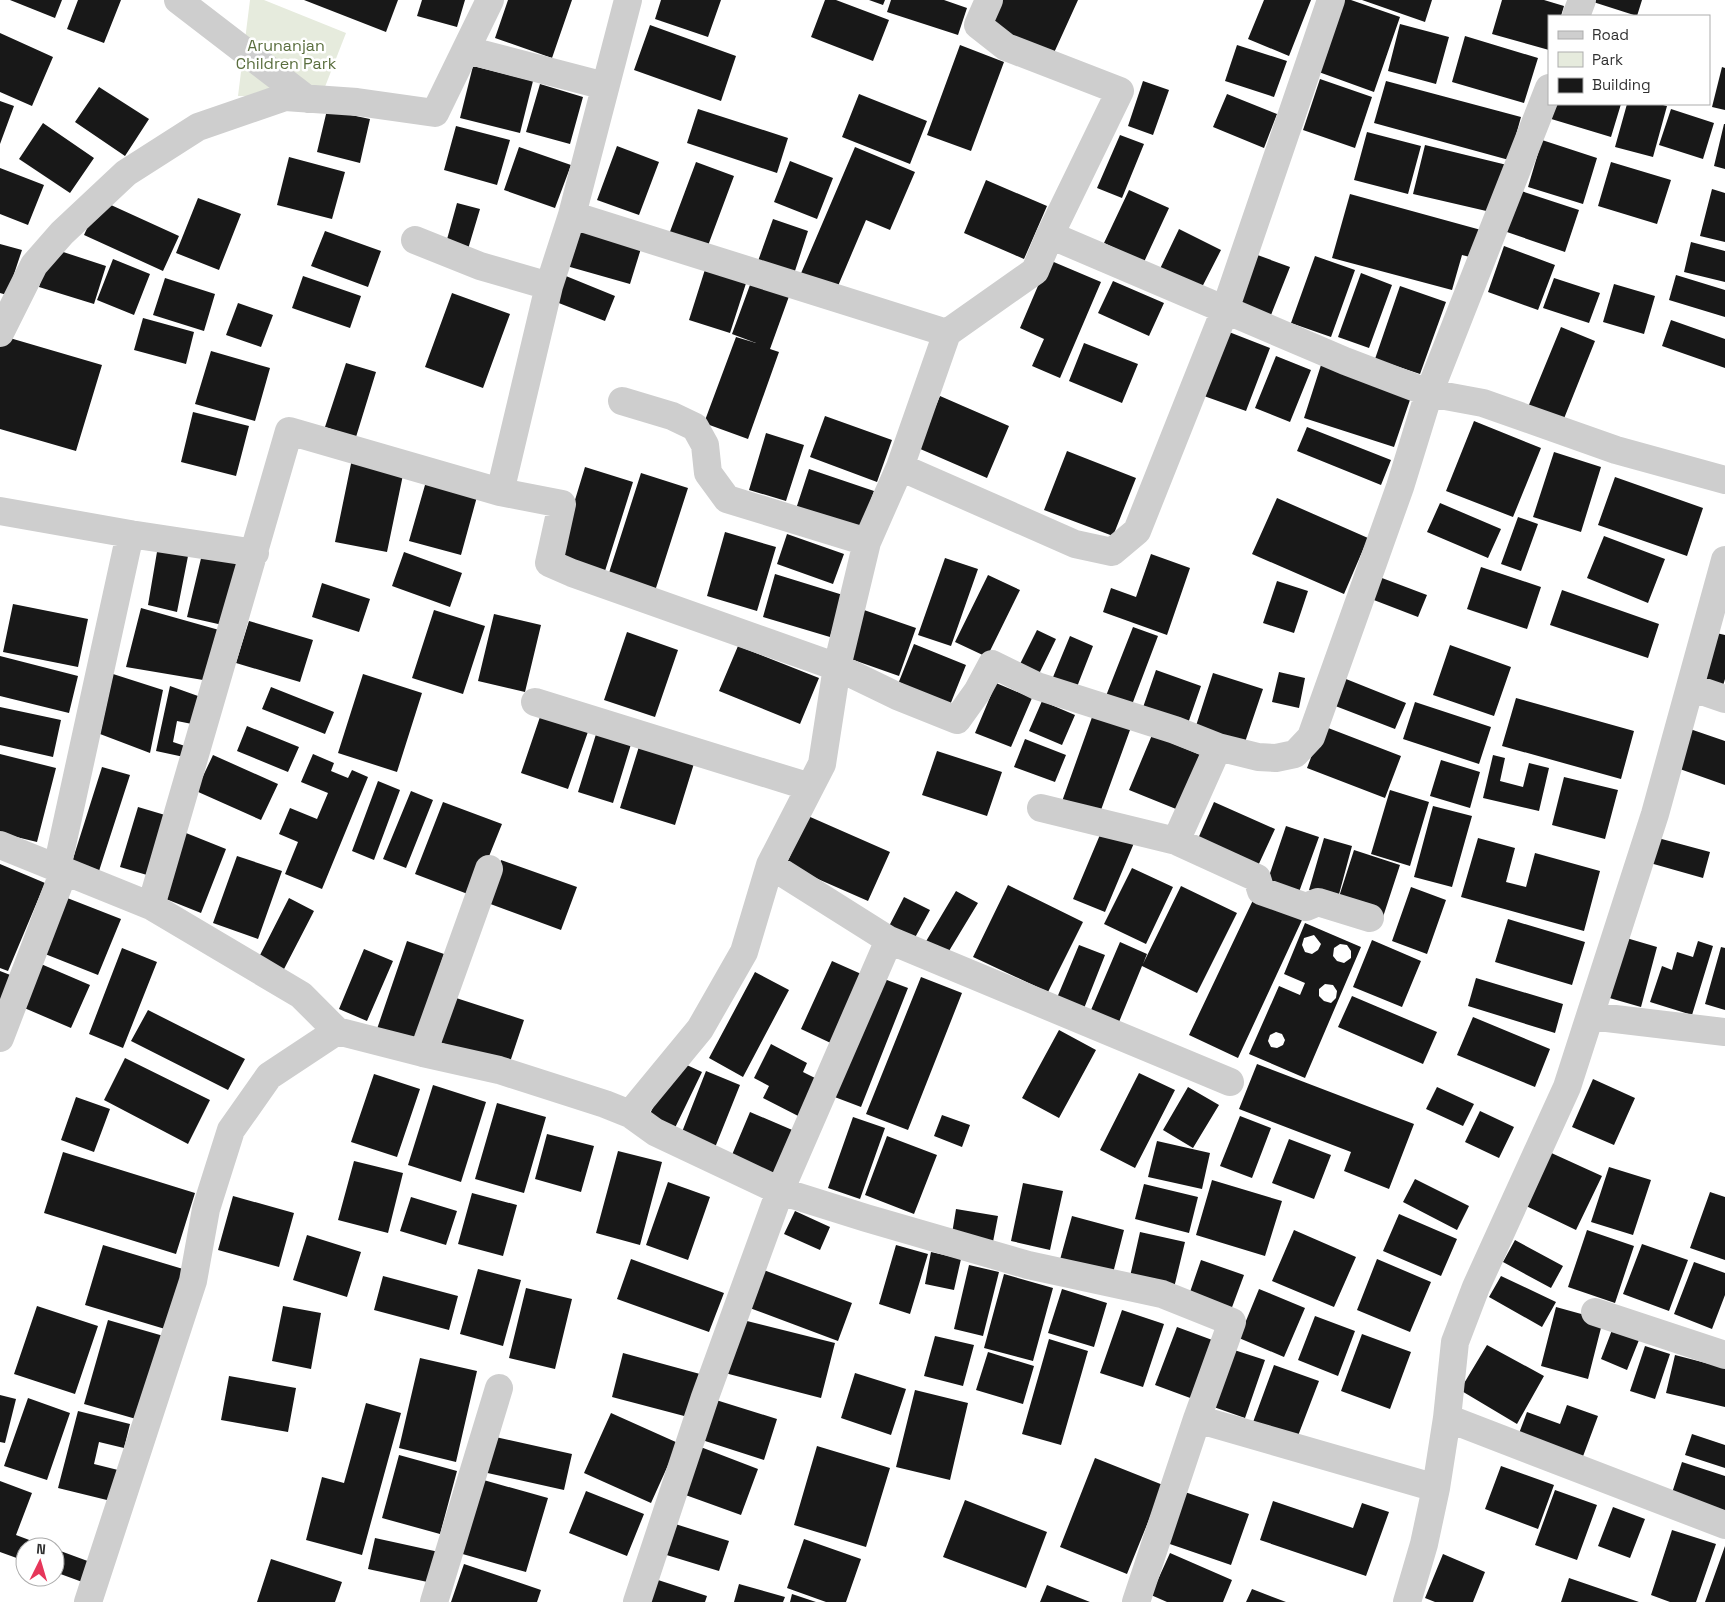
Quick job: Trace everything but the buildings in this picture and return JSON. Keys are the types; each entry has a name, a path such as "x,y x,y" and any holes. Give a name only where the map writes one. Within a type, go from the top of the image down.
{"street":[{"path":"178,0 307,99"},
{"path":"0,333 34,266 62,233 126,173 198,127 285,97 357,102 435,113 490,0"},
{"path":"500,492 548,286 572,214 628,0"},
{"path":"630,1114 700,1029 744,952 770,865 822,764 837,666 867,542 900,467 948,333 1035,272 1050,235 1120,90 1006,47 978,25 989,0"},
{"path":"900,467 1075,544 1112,552 1137,532 1225,310 1331,0"},
{"path":"1576,15 1582,0"},
{"path":"467,50 605,86"},
{"path":"151,906 289,432 500,492 562,504 549,563 572,573 837,666 897,696 957,720 992,664 1037,686 1175,730 1218,747 1258,757 1276,758 1295,754 1311,737 1400,487 1429,393 1548,91"},
{"path":"572,214 948,333"},
{"path":"1050,235 1225,310 1429,393 1483,403 1616,450 1725,480"},
{"path":"415,240 480,266 548,286"},
{"path":"622,401 672,416 695,427 705,445 708,473 727,498 867,542"},
{"path":"0,511 130,534 255,553"},
{"path":"0,1038 60,869 130,534"},
{"path":"1407,1602 1424,1544 1436,1488 1447,1418 1455,1342 1476,1287 1567,1087 1655,814 1725,560"},
{"path":"1690,687 1725,699"},
{"path":"535,702 810,787"},
{"path":"1176,841 1218,747"},
{"path":"1041,808 1176,841 1257,878 1261,891 1306,907 1318,902 1370,918"},
{"path":"0,845 151,906 301,995 338,1031 498,1070 605,1104 630,1114 655,1132 780,1191 1028,1265 1162,1294 1232,1322 1197,1419 1136,1602"},
{"path":"770,865 889,940 1230,1082"},
{"path":"423,1053 489,869"},
{"path":"637,1602 705,1397 780,1191 889,940"},
{"path":"1590,1016 1725,1032"},
{"path":"88,1602 193,1281 206,1209 231,1130 269,1076 338,1031"},
{"path":"1596,1312 1725,1355"},
{"path":"434,1602 499,1388"},
{"path":"1447,1418 1725,1525"},
{"path":"1197,1419 1436,1488"}],"green space":[{"name":"Arunanjan Children Park","path":"250,0 264,0 346,33 321,97 238,96"}]}
